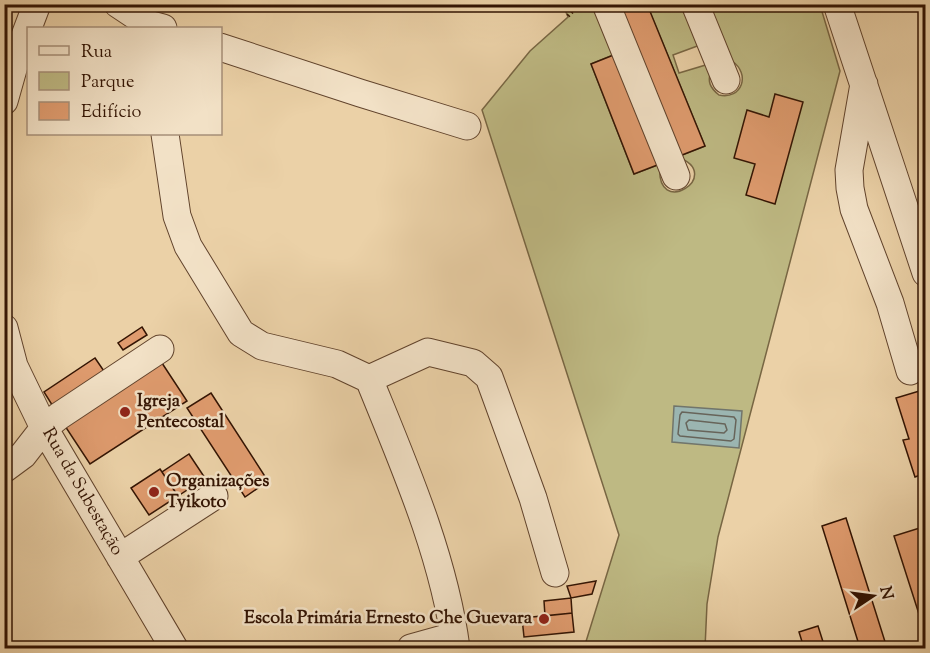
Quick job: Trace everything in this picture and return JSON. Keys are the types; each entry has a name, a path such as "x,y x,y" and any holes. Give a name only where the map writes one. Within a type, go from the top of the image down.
{"street":[{"path":"28,27 37,4"},
{"path":"118,4 153,27"},
{"path":"606,4 676,176"},
{"path":"695,4 726,80"},
{"path":"837,4 926,273"},
{"path":"4,101 27,30"},
{"path":"222,48 467,126"},
{"path":"864,84 849,170 850,188 854,209 890,303 910,371"},
{"path":"165,135 177,216 188,246 241,333 262,346 337,364 369,379 414,491 451,612 455,642 411,648"},
{"name":"Rua da Subestação","path":"4,328 14,366 44,428 174,648"},
{"path":"4,469 31,447 44,428 59,416 160,349"},
{"path":"369,379 428,352 473,363 489,377 534,498 555,573"},
{"path":"120,557 214,496"}],"path":[{"path":"568,16 579,4"}],"green space":[{"path":"563,5 595,5 616,54 591,64 634,174 660,164 661,181 667,190 676,192 685,189 692,182 695,173 690,165 677,157 705,146 647,5 685,5 700,45 673,55 679,73 709,64 710,84 719,95 727,96 738,90 742,79 741,72 732,61 705,5 820,5 840,71 718,537 707,604 705,648 584,648 619,535 482,110 530,51 568,17"}],"water":[{"path":"674,406 742,411 739,448 672,442"}],"building":[{"path":"615,4 647,4 705,146 677,157"},
{"path":"616,54 660,164 634,174 591,64"},
{"path":"775,94 803,102 775,204 746,195 755,164 734,158 747,110 769,117"},
{"path":"142,327 147,335 123,350 118,343"},
{"path":"95,358 106,374 54,408 44,392"},
{"name":"Igreja Pentecostal","path":"160,360 187,401 90,464 63,423"},
{"path":"926,389 926,482 923,474 915,477 903,440 909,439 896,398"},
{"path":"211,393 268,481 245,497 187,408"},
{"path":"189,454 205,478 178,496 162,472"},
{"name":"Organizações Tyikoto","path":"160,469 178,496 149,515 131,488"},
{"path":"846,518 887,648 860,648 822,526"},
{"path":"926,526 926,636 894,536"},
{"path":"596,581 592,594 571,598 567,586"},
{"path":"571,598 572,613 545,616 544,601"},
{"path":"572,613 574,632 524,637 522,618"},
{"path":"818,626 825,648 804,648 799,632"}],"place":[{"name":"Igreja Pentecostal","path":"125,412"},
{"name":"Organizações Tyikoto","path":"154,492"},
{"name":"Escola Primária Ernesto Che Guevara","path":"544,619"}]}
